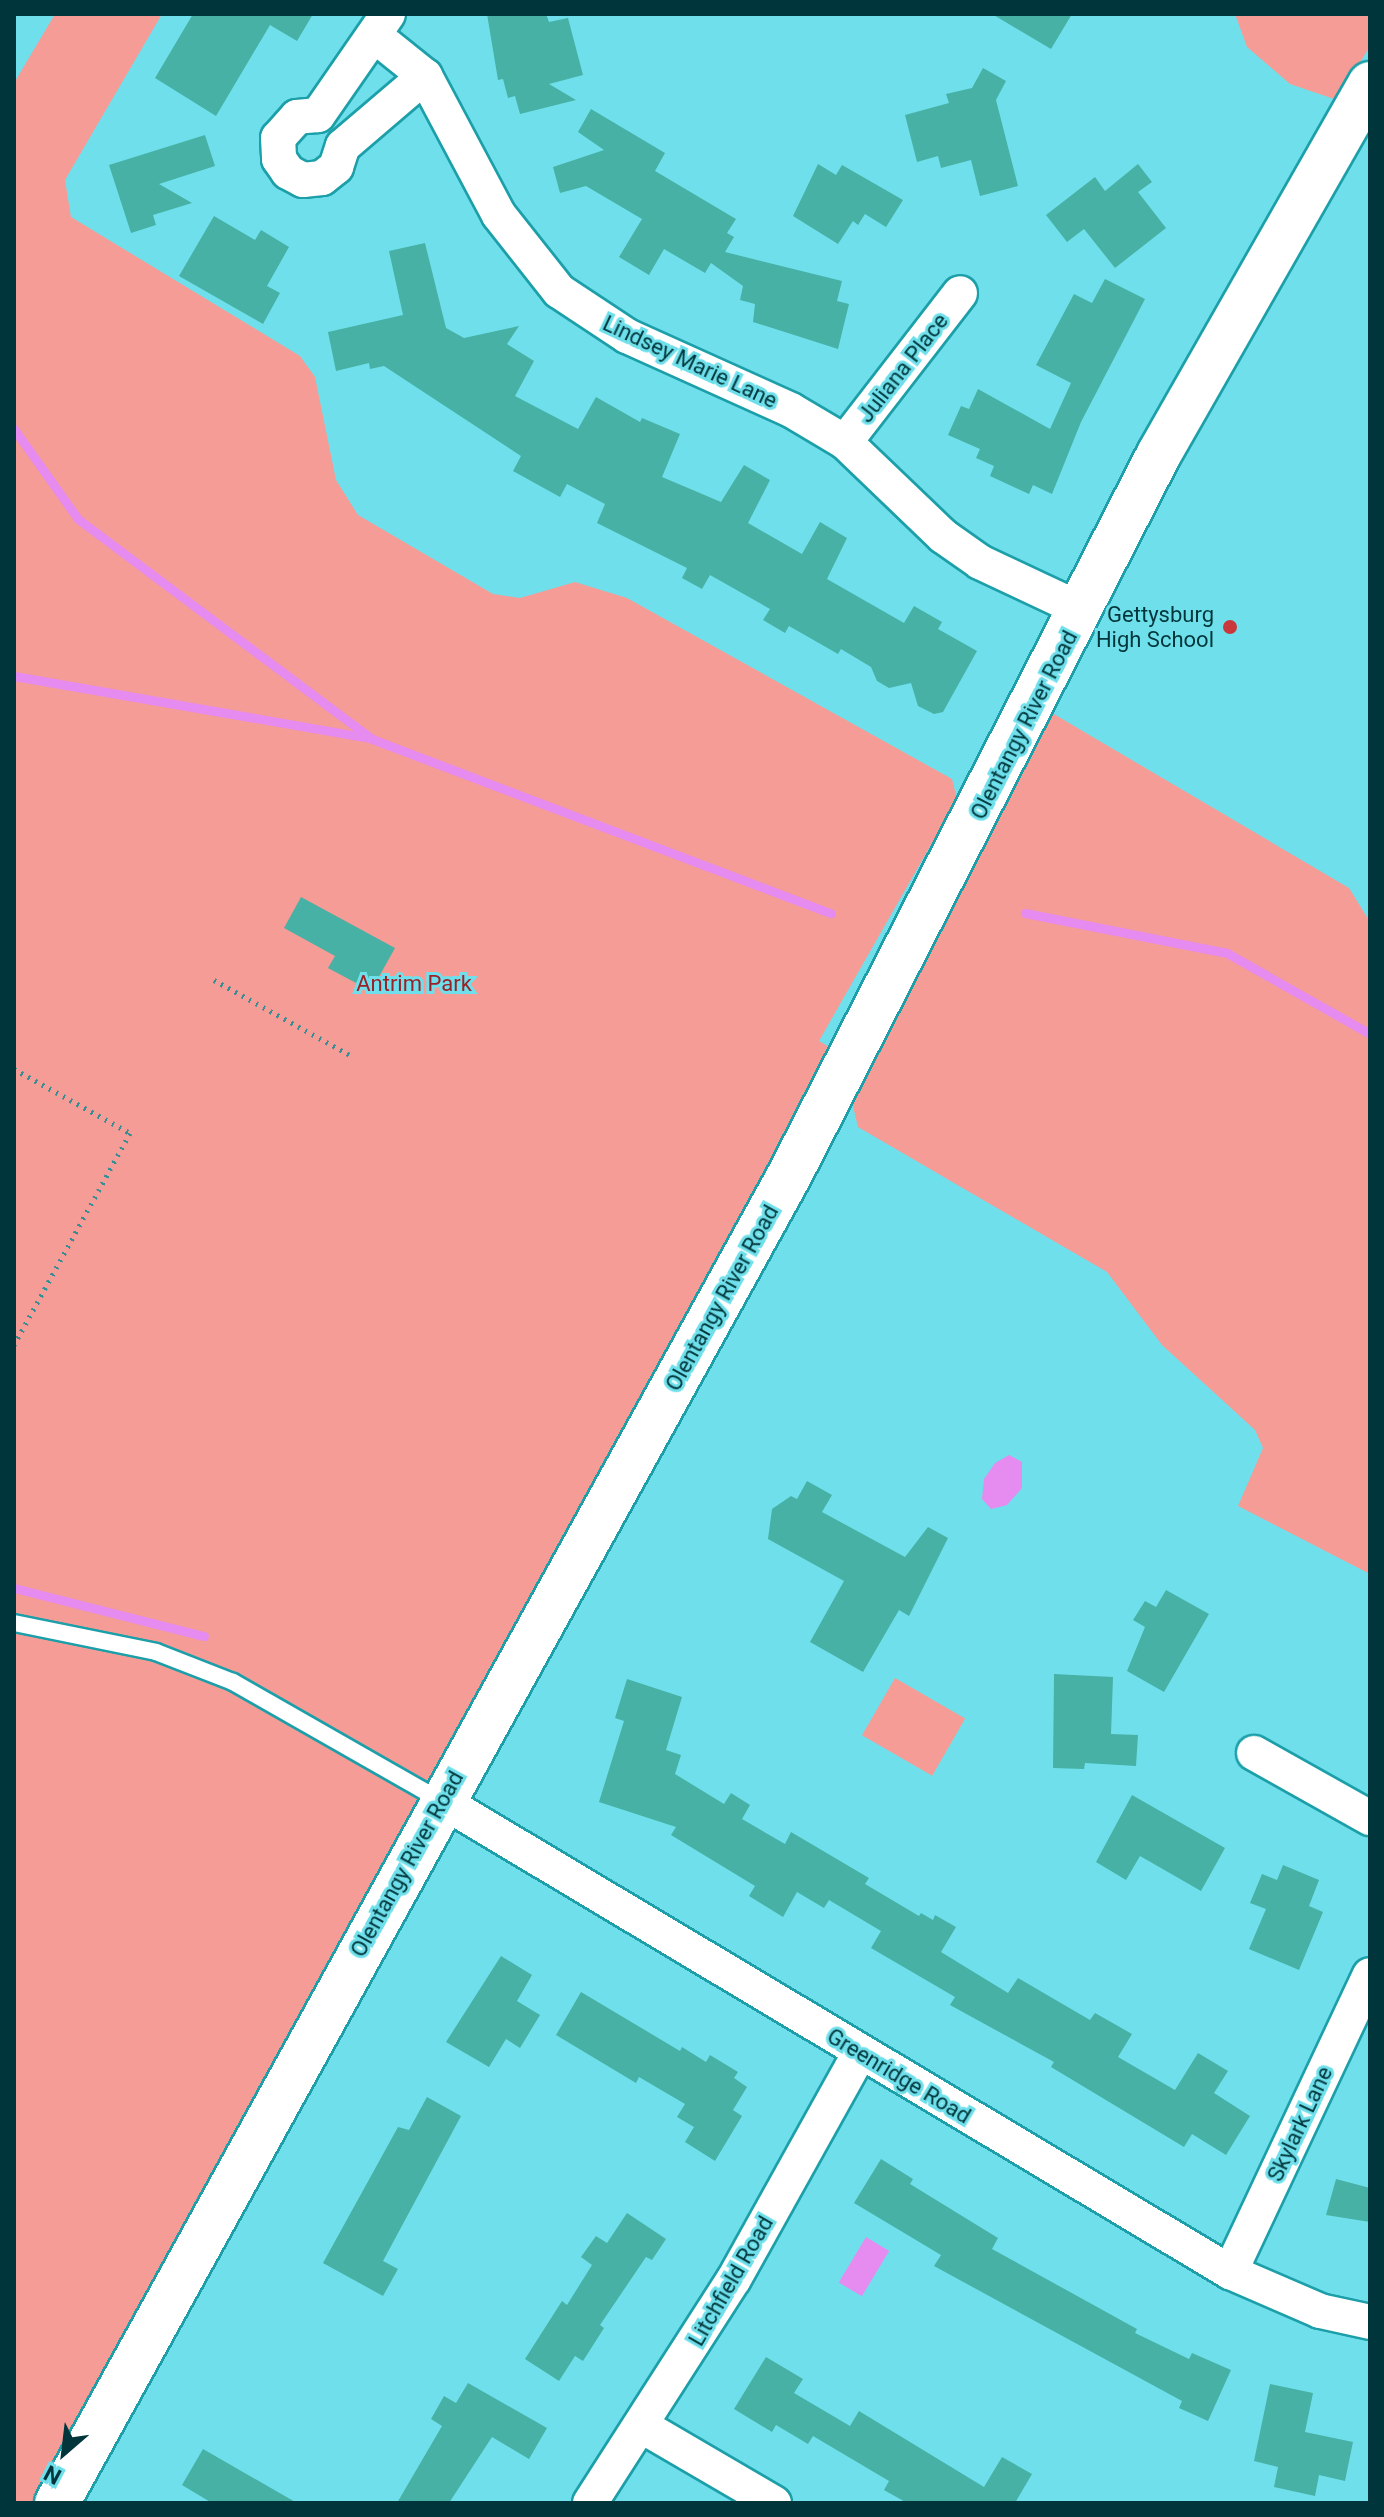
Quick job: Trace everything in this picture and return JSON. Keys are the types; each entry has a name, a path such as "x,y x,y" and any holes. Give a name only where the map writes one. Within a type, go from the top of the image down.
{"main road":[{"name":"Olentangy River Road","path":"57,2503 852,1060 1159,454 1370,84"}],"street":[{"path":"381,25 318,115 297,117 278,138 279,159 288,172 303,180 322,178 336,167 343,146 425,76"},
{"name":"Lindsey Marie Lane","path":"381,25 425,76 499,215 559,291 627,336 791,410 845,442 943,536 980,562 1082,610"},
{"name":"Juliana Place","path":"845,442 960,293"},
{"path":"1254,1753 1370,1818"},
{"name":"Greenridge Road","path":"442,1801 1230,2272 1320,2311 1370,2322"},
{"name":"Skylark Lane","path":"1230,2272 1370,1975"},
{"name":"Litchfield Road","path":"590,2503 734,2279 860,2053"},
{"path":"642,2426 774,2503"}],"lane":[{"path":"14,1623 156,1652 233,1682 442,1801"}],"path":[{"path":"214,980 350,1055"},
{"path":"14,1069 130,1133 14,1345"}],"green space":[{"name":"Antrim Park","path":"55,14 162,14 65,180 71,217 300,356 315,377 336,480 358,515 493,594 520,598 575,582 627,598 952,779 957,799 819,1041 852,1060 57,2503 14,2503 14,83"},
{"path":"1235,14 1370,14 1370,46 1337,100 1290,84 1247,47"},
{"path":"1047,710 1349,888 1370,922 1370,1574 1238,1506 1263,1448 1255,1430 1162,1345 1107,1272 858,1127 852,1102"},
{"path":"895,1678 965,1718 932,1776 862,1735"}],"shaded area":[{"path":"1009,1455 1022,1462 1022,1488 1007,1505 991,1509 982,1499 984,1479 995,1463"},
{"path":"866,2237 889,2251 862,2296 839,2282"}],"building":[{"path":"193,14 313,14 297,41 270,25 216,116 155,78"},
{"path":"487,14 546,14 549,22 568,18 583,75 549,84 576,100 520,114 515,96 508,98 503,79 498,80"},
{"path":"992,14 1072,14 1051,49"},
{"path":"983,68 1006,81 996,100 1018,186 980,196 971,160 941,168 938,156 917,162 905,115 949,103 946,94 972,88"},
{"path":"591,109 665,153 655,171 736,219 727,233 734,237 725,252 842,281 837,301 849,304 838,349 753,322 755,304 740,300 743,286 711,263 705,273 664,249 649,275 619,257 642,219 586,186 560,193 553,167 604,150 578,132"},
{"path":"205,135 215,166 159,184 192,203 153,215 156,225 131,233 109,165"},
{"path":"818,164 836,175 842,165 903,200 886,227 865,214 858,225 853,221 838,244 793,216"},
{"path":"1138,164 1152,182 1138,192 1166,228 1115,268 1084,229 1067,242 1046,215 1095,177 1105,191"},
{"path":"214,216 255,240 261,230 289,247 267,286 280,293 263,324 179,276"},
{"path":"425,243 446,328 464,338 519,326 507,344 534,361 515,396 578,429 596,397 640,422 642,418 680,434 662,477 721,502 744,465 770,480 748,523 802,554 820,522 847,538 827,579 904,623 914,606 942,622 938,629 977,651 943,712 934,714 918,706 911,683 889,688 877,681 871,667 841,649 838,654 789,626 785,633 763,620 770,609 710,575 702,589 682,578 687,568 597,523 605,504 567,484 560,497 513,471 521,456 384,366 370,369 369,363 336,371 328,332 403,315 389,251"},
{"path":"1105,279 1145,299 1081,422 1052,494 1033,485 1029,494 990,476 994,466 976,458 980,449 948,435 961,406 969,409 978,389 1050,429 1071,383 1036,365 1074,294 1092,303"},
{"path":"301,897 395,948 371,991 328,968 335,956 284,928"},
{"path":"807,1481 832,1495 822,1512 905,1557 928,1527 948,1538 909,1616 899,1610 863,1672 810,1642 844,1581 768,1539 772,1509 791,1496 797,1499"},
{"path":"1166,1590 1209,1614 1164,1692 1127,1671 1145,1627 1133,1620 1145,1601 1156,1607"},
{"path":"1054,1674 1113,1677 1111,1734 1138,1735 1136,1766 1085,1763 1084,1769 1053,1768"},
{"path":"627,1679 682,1697 666,1750 681,1755 675,1774 724,1804 731,1793 750,1805 742,1819 785,1844 791,1832 869,1878 865,1884 919,1916 921,1913 933,1920 935,1915 956,1927 941,1952 1008,1993 1018,1978 1090,2020 1095,2013 1132,2034 1118,2057 1175,2090 1198,2053 1228,2071 1214,2093 1250,2116 1226,2155 1192,2134 1184,2147 1051,2067 1054,2062 950,2005 955,1997 871,1948 881,1931 829,1900 824,1908 797,1892 783,1917 749,1896 755,1886 671,1835 676,1827 599,1802 624,1721 615,1718"},
{"path":"1132,1795 1225,1848 1201,1891 1140,1856 1126,1880 1096,1862"},
{"path":"1283,1865 1319,1880 1309,1906 1323,1912 1299,1970 1249,1949 1266,1909 1250,1903 1262,1874 1277,1880"},
{"path":"501,1956 532,1975 517,2001 540,2015 520,2048 506,2039 489,2067 446,2042"},
{"path":"581,1992 680,2051 682,2047 706,2062 710,2055 738,2072 734,2078 747,2087 733,2110 742,2116 715,2161 685,2142 694,2127 677,2117 685,2104 639,2077 636,2083 556,2035"},
{"path":"427,2097 461,2116 383,2261 398,2269 383,2296 323,2263 398,2127 409,2130"},
{"path":"881,2159 913,2179 910,2184 998,2238 992,2249 1137,2329 1135,2333 1189,2359 1192,2353 1231,2370 1208,2421 1179,2408 1182,2401 934,2266 941,2255 854,2203"},
{"path":"1336,2179 1370,2188 1370,2222 1326,2215"},
{"path":"627,2213 666,2239 652,2260 646,2257 600,2325 604,2328 583,2361 575,2356 559,2381 525,2359 562,2301 567,2305 592,2265 581,2257 596,2236 607,2243"},
{"path":"766,2357 803,2379 794,2393 850,2426 859,2411 984,2487 1002,2457 1032,2474 1015,2503 907,2503 884,2490 889,2481 813,2436 808,2444 776,2425 772,2432 734,2409"},
{"path":"468,2383 547,2428 529,2459 492,2437 449,2503 397,2503 442,2426 431,2419 444,2396 456,2403"},
{"path":"1270,2384 1313,2393 1305,2432 1353,2442 1345,2481 1319,2475 1315,2496 1274,2487 1278,2467 1254,2461"},
{"path":"203,2449 297,2503 212,2503 182,2485"}],"waterway":[{"path":"14,429 78,519 372,739 831,913"},
{"path":"14,676 369,738"},
{"path":"1025,913 1227,953 1370,1034"},
{"path":"14,1588 204,1636"}],"place":[{"name":"Gettysburg High School","path":"1230,627"}]}
